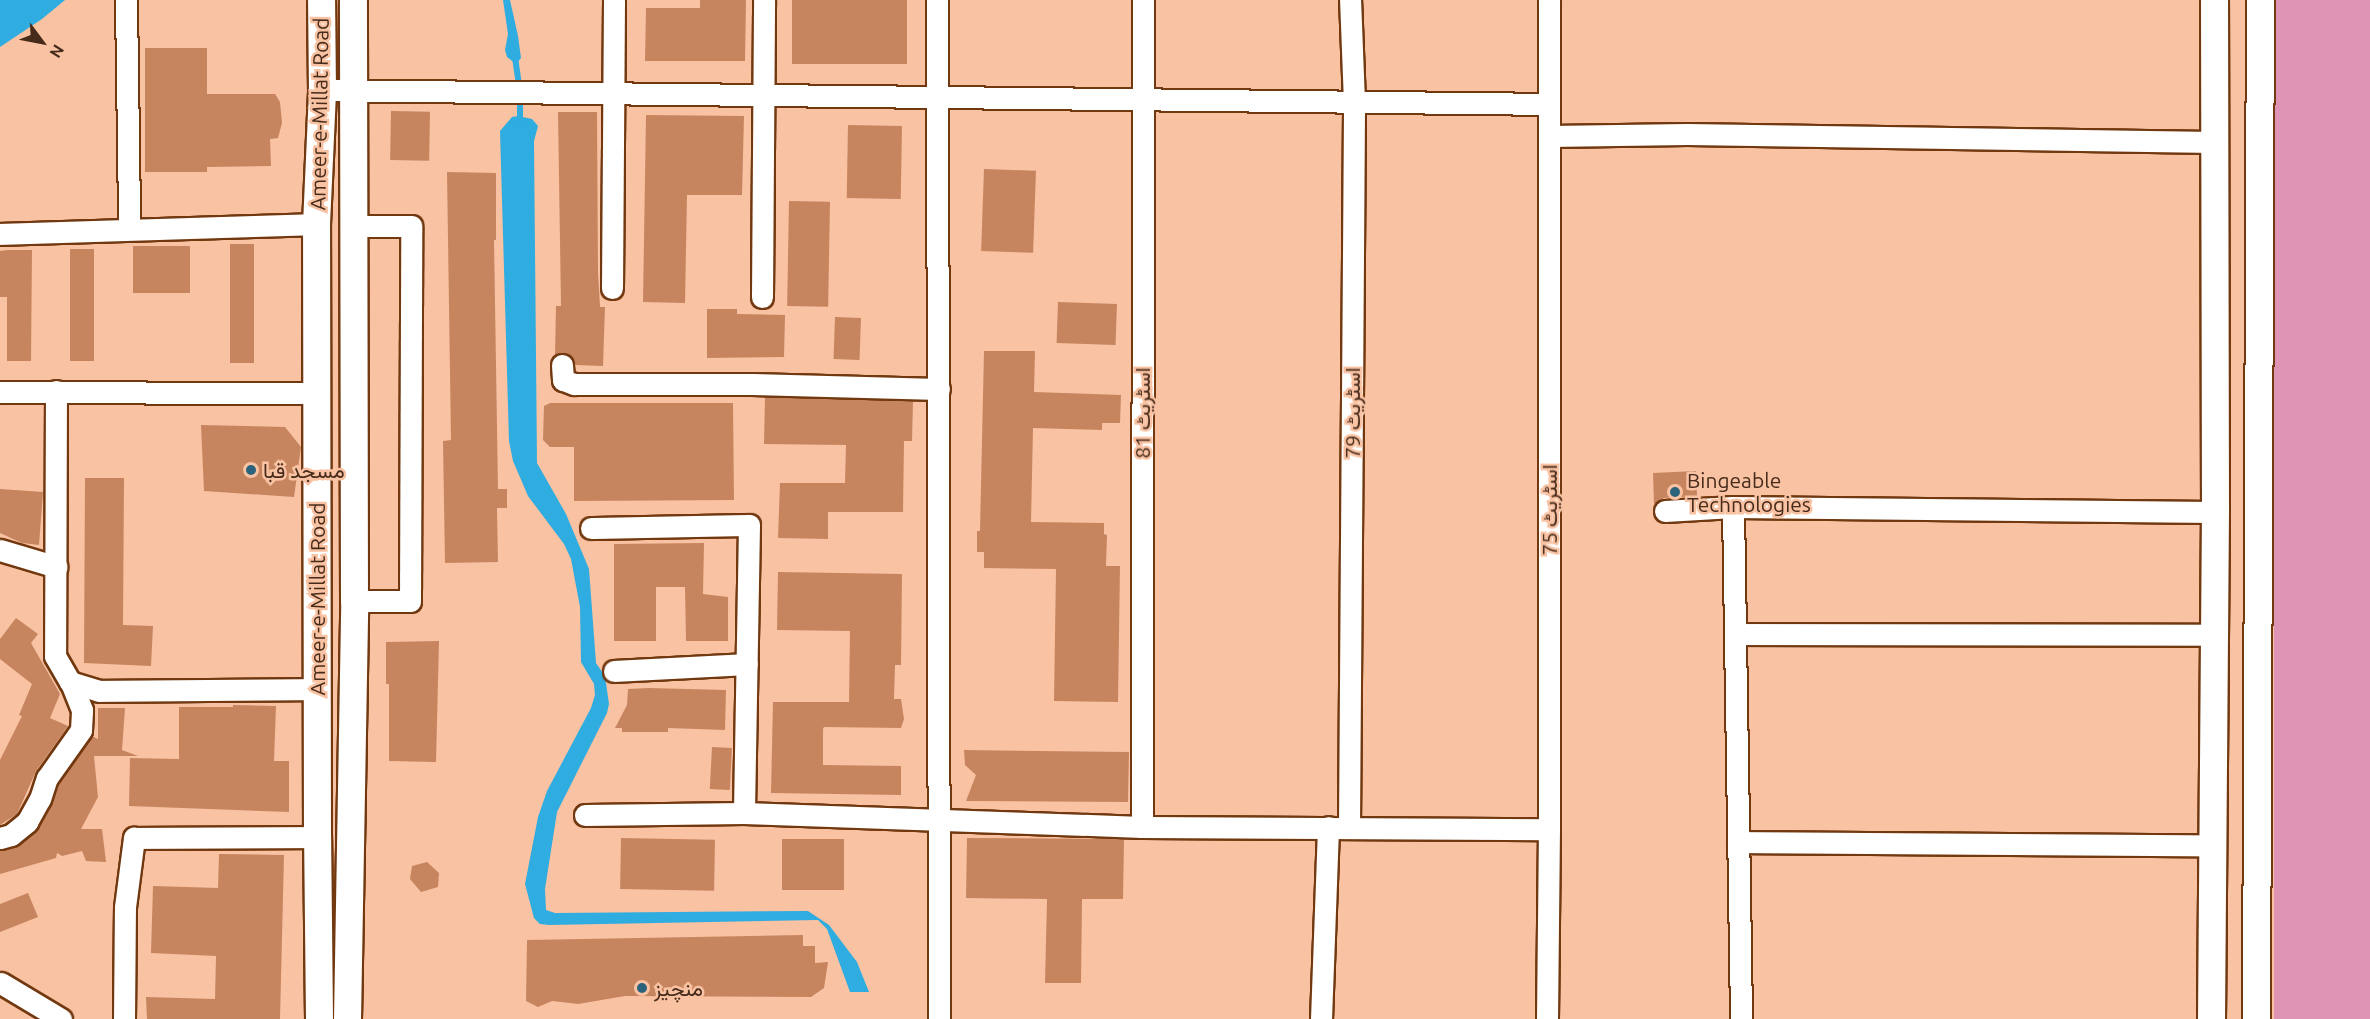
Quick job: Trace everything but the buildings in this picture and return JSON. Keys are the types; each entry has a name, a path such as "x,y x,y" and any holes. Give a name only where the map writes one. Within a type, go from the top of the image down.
{"main road":[{"name":"Ameer-e-Millat Road","path":"319,1019 316,837 318,393 316,224 322,90 321,0"},
{"name":"Ameer-e-Millat Road","path":"347,1019 354,601 356,225 353,0"},
{"path":"2211,1019 2215,512 2214,0"},
{"path":"2256,1019 2260,0"},
{"path":"2214,69 2260,68"},
{"path":"318,600 354,601"}],"street":[{"path":"126,0 129,230"},
{"path":"612,288 614,0"},
{"path":"762,297 764,0"},
{"path":"938,0 939,1019"},
{"name":"اسٹریٹ 81","path":"1142,827 1143,0"},
{"name":"اسٹریٹ 79","path":"1322,1019 1339,827 1354,102 1350,0"},
{"name":"اسٹریٹ 75","path":"1547,1019 1549,0"},
{"path":"322,90 1549,104"},
{"path":"1549,136 1687,134 2214,142"},
{"path":"0,234 316,224"},
{"path":"354,601 410,600 411,226 356,225"},
{"path":"562,365 563,380 574,384 752,384 939,389"},
{"path":"0,838 18,831 27,822 40,799 47,778 81,730 82,710 71,683 55,656 56,391"},
{"path":"0,392 318,393"},
{"path":"1733,507 1740,1019"},
{"path":"1665,512 1733,507 2215,512"},
{"path":"591,528 749,525 744,813"},
{"path":"0,550 57,567"},
{"path":"1735,634 2213,635"},
{"path":"614,670 747,664"},
{"path":"71,683 99,691 317,689"},
{"path":"585,815 744,813 940,822 1142,827 1549,829"},
{"path":"124,1019 125,907 134,838 316,837"},
{"path":"1738,842 2211,845"},
{"path":"1,983 61,1019"}],"shaded area":[{"path":"2274,0 2370,0 2370,1019 2274,1019"}],"water":[{"path":"0,0 65,0 42,19 0,47"},
{"path":"503,0 510,0 518,36 521,58 516,64 507,57 505,50 508,34"},
{"path":"512,117 532,119 538,126 534,141 537,463 566,514 589,569 596,663 605,676 609,704 607,713 557,812 545,889 546,910 555,913 808,911 829,925 857,962 869,992 850,992 827,929 818,920 549,925 540,924 534,918 525,884 538,817 547,791 591,708 595,695 594,684 581,662 580,607 571,559 564,544 528,496 513,461 509,441 500,131"}],"waterway":[{"path":"515,57 520,92 520,124"}],"place":[{"name":"مسجد قبا","path":"251,470"},
{"name":"Bingeable Technologies","path":"1675,492"},
{"name":"منچیز","path":"642,988"}]}
